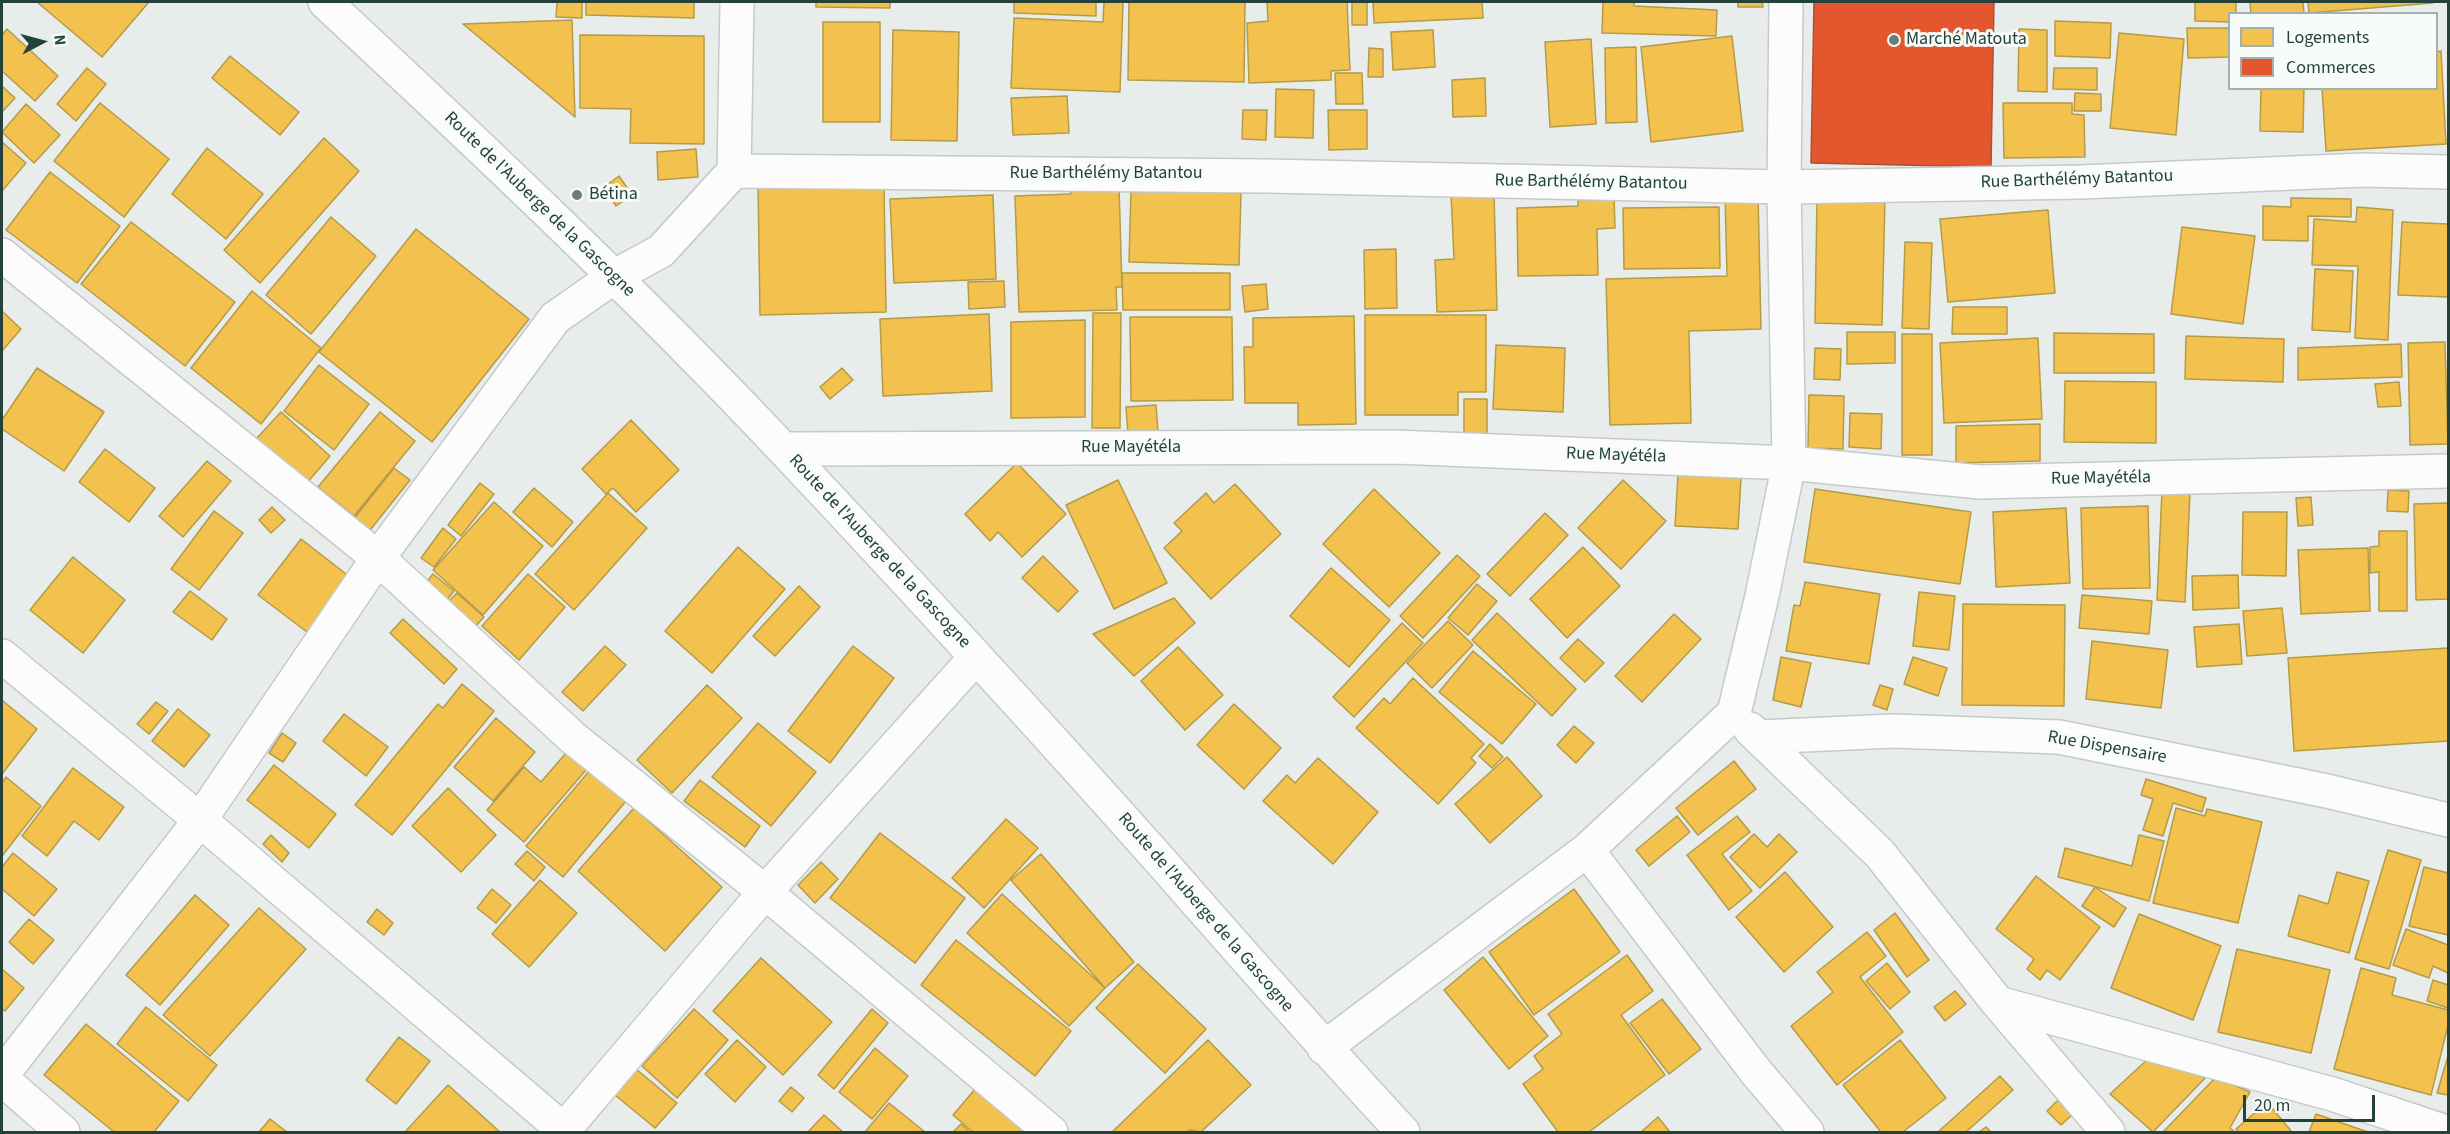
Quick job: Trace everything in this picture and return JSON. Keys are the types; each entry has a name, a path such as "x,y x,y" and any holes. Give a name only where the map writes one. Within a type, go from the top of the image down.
{"street":[{"name":"Route de l'Auberge de la Gascogne","path":"325,2 615,276 783,449 976,657 1156,856 1324,1048 1403,1132"},
{"path":"63,1132 2,1077 200,820 378,558 555,318 615,276 661,251 734,171 737,2"},
{"path":"1324,1048 1587,849 1734,713 1762,596 1789,463 1784,187 1786,2"},
{"name":"Rue Barthélémy Batantou","path":"734,171 1266,176 1784,187 2081,182 2363,170 2448,172"},
{"path":"2,255 378,558 572,737 765,892 1051,1132"},
{"name":"Rue Mayétéla","path":"783,449 1396,447 1789,463 1980,482 2448,471"},
{"path":"2,656 200,820 564,1132 765,892 976,657"},
{"path":"1734,713 1880,854 1998,1003 2108,1132"},
{"name":"Rue Dispensaire","path":"1759,737 1893,731 2059,737 2326,791 2448,820"},
{"path":"1587,849 1756,1072 1808,1132"},
{"path":"1998,1003 2332,1094 2446,1132"}],"building: Logements":[{"path":"37,2 149,2 102,57"},
{"path":"557,2 582,2 582,18 556,17"},
{"path":"586,2 694,2 694,18 586,15"},
{"path":"816,2 890,2 890,8 816,7"},
{"path":"1014,2 1096,2 1096,16 1014,13"},
{"path":"1104,2 1123,2 1120,92 1011,88 1014,18 1103,22"},
{"path":"1129,2 1245,2 1244,82 1128,80"},
{"path":"1267,2 1347,2 1350,70 1331,71 1331,80 1249,83 1247,23 1268,21"},
{"path":"1352,2 1367,2 1367,25 1352,25"},
{"path":"1373,2 1482,2 1483,18 1374,23"},
{"path":"1603,2 1634,2 1634,6 1717,10 1716,36 1602,33"},
{"path":"1738,2 1762,2 1763,7 1738,7"},
{"path":"2195,2 2236,2 2236,12 2228,12 2228,22 2195,21"},
{"path":"2250,2 2303,2 2304,12 2251,12"},
{"path":"2308,2 2433,3 2321,12 2309,12"},
{"path":"572,20 575,117 463,24"},
{"path":"2055,21 2111,23 2110,58 2055,56"},
{"path":"823,22 880,22 880,122 823,122"},
{"path":"2187,28 2228,28 2228,57 2188,58"},
{"path":"7,29 58,76 35,101 2,71 2,35"},
{"path":"2019,29 2047,30 2047,92 2018,91"},
{"path":"893,30 959,32 957,141 891,140"},
{"path":"1433,30 1435,67 1393,70 1391,32"},
{"path":"2119,33 2184,39 2176,135 2110,128"},
{"path":"580,35 704,36 704,144 630,143 631,109 580,108"},
{"path":"1732,36 1743,131 1651,142 1641,47"},
{"path":"1591,39 1596,124 1550,127 1545,42"},
{"path":"1636,47 1637,122 1606,123 1605,48"},
{"path":"1369,48 1383,49 1383,77 1368,77"},
{"path":"2441,51 2446,144 2326,151 2322,90 2438,90 2438,52"},
{"path":"230,56 299,112 280,135 212,78"},
{"path":"87,68 106,84 76,121 57,104"},
{"path":"2054,68 2097,68 2097,90 2053,89"},
{"path":"1335,73 1362,73 1363,104 1336,104"},
{"path":"1485,78 1486,116 1453,117 1452,80"},
{"path":"2,86 15,98 2,112"},
{"path":"1276,89 1314,90 1313,138 1275,137"},
{"path":"2261,90 2304,90 2303,132 2260,131"},
{"path":"2075,93 2101,94 2101,111 2074,111"},
{"path":"1067,96 1069,133 1013,135 1011,98"},
{"path":"100,103 169,159 124,217 54,161"},
{"path":"2003,103 2072,103 2072,114 2084,115 2085,157 2004,158"},
{"path":"26,104 60,135 34,163 2,132"},
{"path":"1243,110 1267,110 1266,140 1242,139"},
{"path":"1328,110 1367,110 1367,149 1329,150"},
{"path":"324,138 359,171 260,283 224,250"},
{"path":"2,142 26,163 2,191"},
{"path":"207,148 263,194 226,239 172,194"},
{"path":"696,149 698,177 658,180 657,152"},
{"path":"50,172 120,226 77,283 6,230"},
{"path":"619,176 632,195 616,206 604,187"},
{"path":"884,184 886,312 760,315 758,185"},
{"path":"1119,186 1122,287 1116,287 1117,310 1019,312 1015,196 1071,194 1070,187"},
{"path":"1131,190 1241,193 1239,265 1129,262"},
{"path":"1494,192 1497,310 1437,312 1435,260 1454,259 1451,193"},
{"path":"1725,193 1758,193 1761,329 1689,331 1691,423 1610,425 1606,279 1727,276"},
{"path":"993,195 996,279 894,283 890,199"},
{"path":"1614,195 1615,228 1597,229 1598,275 1518,276 1517,208 1578,206 1578,196"},
{"path":"1817,198 1885,199 1882,325 1815,323"},
{"path":"2291,198 2351,199 2351,217 2308,216 2308,241 2263,240 2263,206 2291,207"},
{"path":"1719,207 1720,268 1624,269 1623,208"},
{"path":"2357,207 2393,210 2388,340 2355,338 2358,266 2312,265 2314,219 2356,222"},
{"path":"2048,210 2055,293 1948,302 1940,219"},
{"path":"331,217 376,256 311,334 266,295"},
{"path":"131,222 235,302 185,366 81,284"},
{"path":"2402,222 2448,224 2448,297 2398,295"},
{"path":"2182,227 2255,236 2243,324 2171,314"},
{"path":"416,229 529,319 432,442 319,352"},
{"path":"1905,242 1932,243 1929,329 1902,328"},
{"path":"1396,249 1397,308 1365,309 1364,250"},
{"path":"2315,269 2353,271 2350,332 2312,330"},
{"path":"1122,273 1230,273 1230,310 1123,310"},
{"path":"1004,281 1005,307 969,309 968,282"},
{"path":"1266,284 1268,309 1245,312 1242,286"},
{"path":"252,291 321,348 261,424 191,368"},
{"path":"1953,307 2007,307 2007,334 1952,334"},
{"path":"2,311 21,329 2,351"},
{"path":"1093,313 1121,313 1120,428 1092,428"},
{"path":"989,314 992,391 883,396 880,319"},
{"path":"1365,315 1486,315 1486,392 1458,392 1458,415 1365,415"},
{"path":"1354,316 1356,424 1298,425 1298,403 1245,403 1244,347 1253,347 1253,318"},
{"path":"1130,317 1232,317 1233,400 1131,401"},
{"path":"1085,320 1085,417 1011,418 1011,322"},
{"path":"1847,332 1895,332 1895,363 1847,364"},
{"path":"2054,333 2154,334 2154,373 2054,373"},
{"path":"1902,334 1932,334 1932,455 1902,455"},
{"path":"2186,336 2284,339 2283,382 2185,379"},
{"path":"2038,338 2042,419 1944,423 1940,343"},
{"path":"2445,342 2448,444 2410,445 2408,343"},
{"path":"2401,344 2402,377 2298,380 2298,348"},
{"path":"1496,345 1565,348 1563,412 1493,409"},
{"path":"1815,348 1841,349 1840,380 1814,379"},
{"path":"319,365 369,404 334,450 284,411"},
{"path":"37,368 104,412 64,471 2,429 2,420"},
{"path":"842,368 853,380 830,399 820,387"},
{"path":"2065,381 2156,382 2156,443 2064,442"},
{"path":"2399,382 2401,406 2378,407 2375,384"},
{"path":"1809,395 1844,396 1843,449 1808,448"},
{"path":"1464,399 1487,399 1487,435 1464,435"},
{"path":"1156,405 1158,432 1128,434 1126,407"},
{"path":"281,412 330,456 306,484 256,439"},
{"path":"380,412 415,441 354,516 318,487"},
{"path":"1850,413 1882,414 1881,449 1849,447"},
{"path":"631,420 679,470 636,512 613,488 606,494 582,469"},
{"path":"2040,424 2040,461 1956,463 1956,426"},
{"path":"105,449 155,488 129,522 79,482"},
{"path":"207,461 231,481 183,537 159,516"},
{"path":"1017,463 1066,514 1022,557 998,532 990,541 965,514"},
{"path":"394,468 410,480 367,534 352,521"},
{"path":"1678,474 1741,478 1738,529 1675,526"},
{"path":"1118,480 1167,583 1114,609 1066,505"},
{"path":"1623,480 1666,521 1621,569 1578,528"},
{"path":"480,483 494,494 461,536 448,525"},
{"path":"1235,484 1281,534 1211,599 1164,548 1182,531 1174,523 1206,493 1214,503"},
{"path":"534,488 573,522 552,547 513,512"},
{"path":"1374,489 1440,553 1389,607 1323,544"},
{"path":"1815,489 1971,512 1960,584 1804,562"},
{"path":"2388,490 2409,491 2408,512 2387,511"},
{"path":"2162,491 2190,493 2185,602 2157,600"},
{"path":"608,493 647,528 574,610 535,574"},
{"path":"2311,497 2313,525 2298,526 2296,498"},
{"path":"494,502 543,546 483,615 433,570"},
{"path":"2448,503 2448,599 2416,600 2414,504"},
{"path":"2148,506 2150,588 2083,589 2081,508"},
{"path":"272,507 285,520 271,533 259,520"},
{"path":"2066,508 2070,583 1996,587 1993,512"},
{"path":"214,511 243,533 199,590 171,569"},
{"path":"2243,512 2287,512 2286,576 2242,575"},
{"path":"1545,513 1568,535 1510,596 1487,574"},
{"path":"443,528 456,539 434,567 421,558"},
{"path":"2379,531 2407,531 2407,611 2379,611 2379,572 2370,573 2370,547 2379,546"},
{"path":"301,539 350,577 307,632 258,595"},
{"path":"738,547 785,589 712,673 665,631"},
{"path":"1583,547 1620,586 1567,638 1530,599"},
{"path":"2368,548 2370,611 2301,614 2298,550"},
{"path":"1457,555 1480,576 1423,638 1400,616"},
{"path":"1043,556 1078,591 1058,612 1022,578"},
{"path":"73,557 125,600 83,653 30,610"},
{"path":"1331,568 1390,620 1349,667 1290,616"},
{"path":"433,574 454,591 445,602 425,584"},
{"path":"528,574 565,607 519,660 482,626"},
{"path":"2238,575 2239,608 2193,610 2192,576"},
{"path":"1805,582 1880,594 1869,664 1786,651 1794,605 1800,606"},
{"path":"1477,584 1497,601 1468,635 1448,618"},
{"path":"799,586 820,607 775,656 753,636"},
{"path":"190,591 227,619 212,640 173,612"},
{"path":"1919,592 1955,596 1949,650 1913,646"},
{"path":"457,593 484,617 475,627 448,602"},
{"path":"2082,595 2152,601 2149,634 2079,628"},
{"path":"1174,598 1195,623 1134,676 1093,634"},
{"path":"1963,604 2065,605 2064,706 1962,705"},
{"path":"2282,608 2287,653 2247,656 2243,611"},
{"path":"1497,613 1576,689 1552,716 1472,640"},
{"path":"1674,614 1701,639 1642,702 1615,676"},
{"path":"403,619 457,669 444,684 390,633"},
{"path":"1448,621 1473,645 1432,688 1407,663"},
{"path":"1402,623 1423,643 1354,717 1333,697"},
{"path":"2239,624 2242,664 2197,667 2194,627"},
{"path":"1578,639 1604,663 1585,682 1560,658"},
{"path":"2092,641 2168,650 2161,708 2086,699"},
{"path":"605,646 626,665 583,711 562,692"},
{"path":"853,646 894,678 830,763 788,731"},
{"path":"1178,647 1223,695 1185,730 1141,681"},
{"path":"2448,648 2448,741 2294,751 2288,658"},
{"path":"1473,651 1536,704 1502,744 1439,692"},
{"path":"1781,657 1811,663 1801,707 1773,700"},
{"path":"1913,657 1947,668 1938,696 1904,684"},
{"path":"1413,678 1484,744 1471,758 1476,763 1438,804 1356,728 1384,698 1390,704"},
{"path":"462,684 494,711 392,835 355,805 438,704 443,708"},
{"path":"707,685 742,718 672,793 637,760"},
{"path":"1880,685 1893,689 1887,710 1873,705"},
{"path":"3,701 37,729 2,774 2,703"},
{"path":"156,702 168,711 149,734 137,724"},
{"path":"1234,704 1281,748 1244,789 1197,745"},
{"path":"178,709 210,735 184,767 152,741"},
{"path":"344,714 388,747 366,776 323,741"},
{"path":"496,718 535,752 493,801 454,767"},
{"path":"758,723 816,772 771,826 712,777"},
{"path":"1574,726 1594,743 1576,763 1557,745"},
{"path":"282,733 296,743 283,762 269,753"},
{"path":"1490,744 1503,757 1492,768 1479,756"},
{"path":"566,753 586,770 524,842 487,810 524,767 541,782"},
{"path":"1507,757 1542,796 1490,843 1455,804"},
{"path":"1318,758 1378,812 1333,864 1263,801 1287,775 1295,783"},
{"path":"1734,761 1756,789 1698,835 1676,808"},
{"path":"274,765 336,814 309,848 247,800"},
{"path":"73,768 124,807 99,840 74,821 47,856 22,836"},
{"path":"590,770 626,801 563,877 526,846"},
{"path":"6,777 41,806 2,856 2,783"},
{"path":"2146,779 2206,798 2202,812 2173,803 2163,836 2143,830 2153,799 2141,795"},
{"path":"700,780 760,826 745,847 684,801"},
{"path":"448,788 496,835 461,872 412,826"},
{"path":"634,808 722,887 665,951 578,871"},
{"path":"2176,808 2205,816 2207,809 2262,822 2238,923 2153,903"},
{"path":"1677,816 1690,832 1649,866 1636,850"},
{"path":"1737,816 1750,832 1722,854 1752,891 1729,910 1687,855"},
{"path":"1006,819 1038,848 984,908 952,878"},
{"path":"880,833 965,898 915,963 830,898"},
{"path":"1754,834 1767,847 1779,834 1797,852 1760,888 1730,857"},
{"path":"271,835 289,853 282,862 263,844"},
{"path":"2139,835 2164,841 2149,901 2058,877 2065,848 2132,866"},
{"path":"2388,850 2421,860 2389,969 2355,959"},
{"path":"527,851 545,867 534,881 515,864"},
{"path":"13,853 57,889 34,916 2,889 2,867"},
{"path":"1041,854 1134,962 1105,988 1011,880"},
{"path":"821,862 838,879 815,903 798,885"},
{"path":"2424,867 2448,873 2448,935 2409,926"},
{"path":"1785,872 1833,927 1784,972 1736,917"},
{"path":"2337,872 2369,881 2349,953 2288,936 2299,895 2328,904"},
{"path":"2036,876 2100,927 2060,980 2047,970 2040,980 2027,969 2034,959 1996,929"},
{"path":"540,880 577,913 529,967 492,934"},
{"path":"2095,887 2126,908 2114,927 2082,906"},
{"path":"492,889 511,905 496,923 477,908"},
{"path":"1574,889 1620,952 1534,1015 1489,952"},
{"path":"1002,894 1105,988 1069,1026 967,933"},
{"path":"195,895 229,925 160,1005 126,975"},
{"path":"259,908 306,949 210,1056 163,1015"},
{"path":"377,909 393,923 384,935 367,922"},
{"path":"1895,913 1929,960 1907,977 1874,930"},
{"path":"2139,914 2221,946 2193,1020 2111,988"},
{"path":"29,919 54,940 33,964 9,942"},
{"path":"2406,929 2448,945 2448,973 2433,966 2429,978 2393,965"},
{"path":"1867,932 1886,956 1860,977 1903,1032 1837,1085 1791,1026 1833,992 1817,972"},
{"path":"956,940 1071,1031 1035,1076 921,985"},
{"path":"2237,949 2330,970 2311,1053 2218,1032"},
{"path":"1627,955 1653,991 1621,1015 1665,1075 1589,1132 1558,1132 1523,1084 1543,1069 1534,1056 1562,1034 1548,1014"},
{"path":"1483,957 1548,1036 1509,1069 1444,990"},
{"path":"761,958 832,1022 783,1075 713,1011"},
{"path":"1887,963 1910,992 1890,1009 1866,981"},
{"path":"1138,964 1206,1029 1165,1073 1096,1008"},
{"path":"2361,968 2396,978 2392,995 2448,1010 2448,1025 2431,1095 2334,1069"},
{"path":"2,969 24,988 5,1011 2,1008"},
{"path":"2433,980 2448,985 2448,1008 2427,1001"},
{"path":"1955,991 1966,1004 1945,1021 1934,1007"},
{"path":"1662,999 1701,1049 1669,1074 1630,1023"},
{"path":"146,1007 217,1065 188,1101 117,1044"},
{"path":"694,1009 728,1040 677,1098 642,1066"},
{"path":"872,1009 888,1023 834,1089 818,1075"},
{"path":"86,1024 179,1101 154,1132 114,1132 44,1075"},
{"path":"399,1037 430,1061 396,1104 366,1080"},
{"path":"737,1040 766,1067 735,1102 705,1074"},
{"path":"1208,1040 1251,1085 1201,1132 1190,1130 1187,1132 1112,1132"},
{"path":"1900,1040 1946,1098 1903,1132 1881,1132 1843,1085"},
{"path":"875,1048 908,1076 872,1119 839,1092"},
{"path":"2448,1056 2448,1095 2437,1093"},
{"path":"2149,1058 2209,1074 2153,1132 2110,1094"},
{"path":"636,1069 677,1103 655,1128 615,1095"},
{"path":"2000,1076 2013,1090 1966,1132 1938,1132"},
{"path":"2216,1077 2250,1092 2230,1128 2235,1132 2163,1132"},
{"path":"448,1085 500,1132 405,1132"},
{"path":"791,1087 804,1098 792,1112 779,1101"},
{"path":"976,1088 1025,1132 973,1132 953,1115"},
{"path":"2058,1100 2072,1115 2061,1125 2047,1111"},
{"path":"2267,1102 2292,1132 2239,1132 2236,1129"},
{"path":"889,1103 925,1132 865,1132"},
{"path":"2316,1114 2368,1132 2309,1132"},
{"path":"824,1115 843,1132 808,1132"},
{"path":"1658,1117 1670,1132 1641,1132"},
{"path":"270,1119 287,1132 259,1132"},
{"path":"961,1124 970,1132 953,1132"},
{"path":"1986,1127 1991,1132 1979,1132"}],"building: Commerces":[{"path":"1814,2 1994,2 1991,167 1811,163"}],"place":[{"name":"Marché Matouta","path":"1894,40"},
{"name":"Bétina","path":"577,195"}]}
